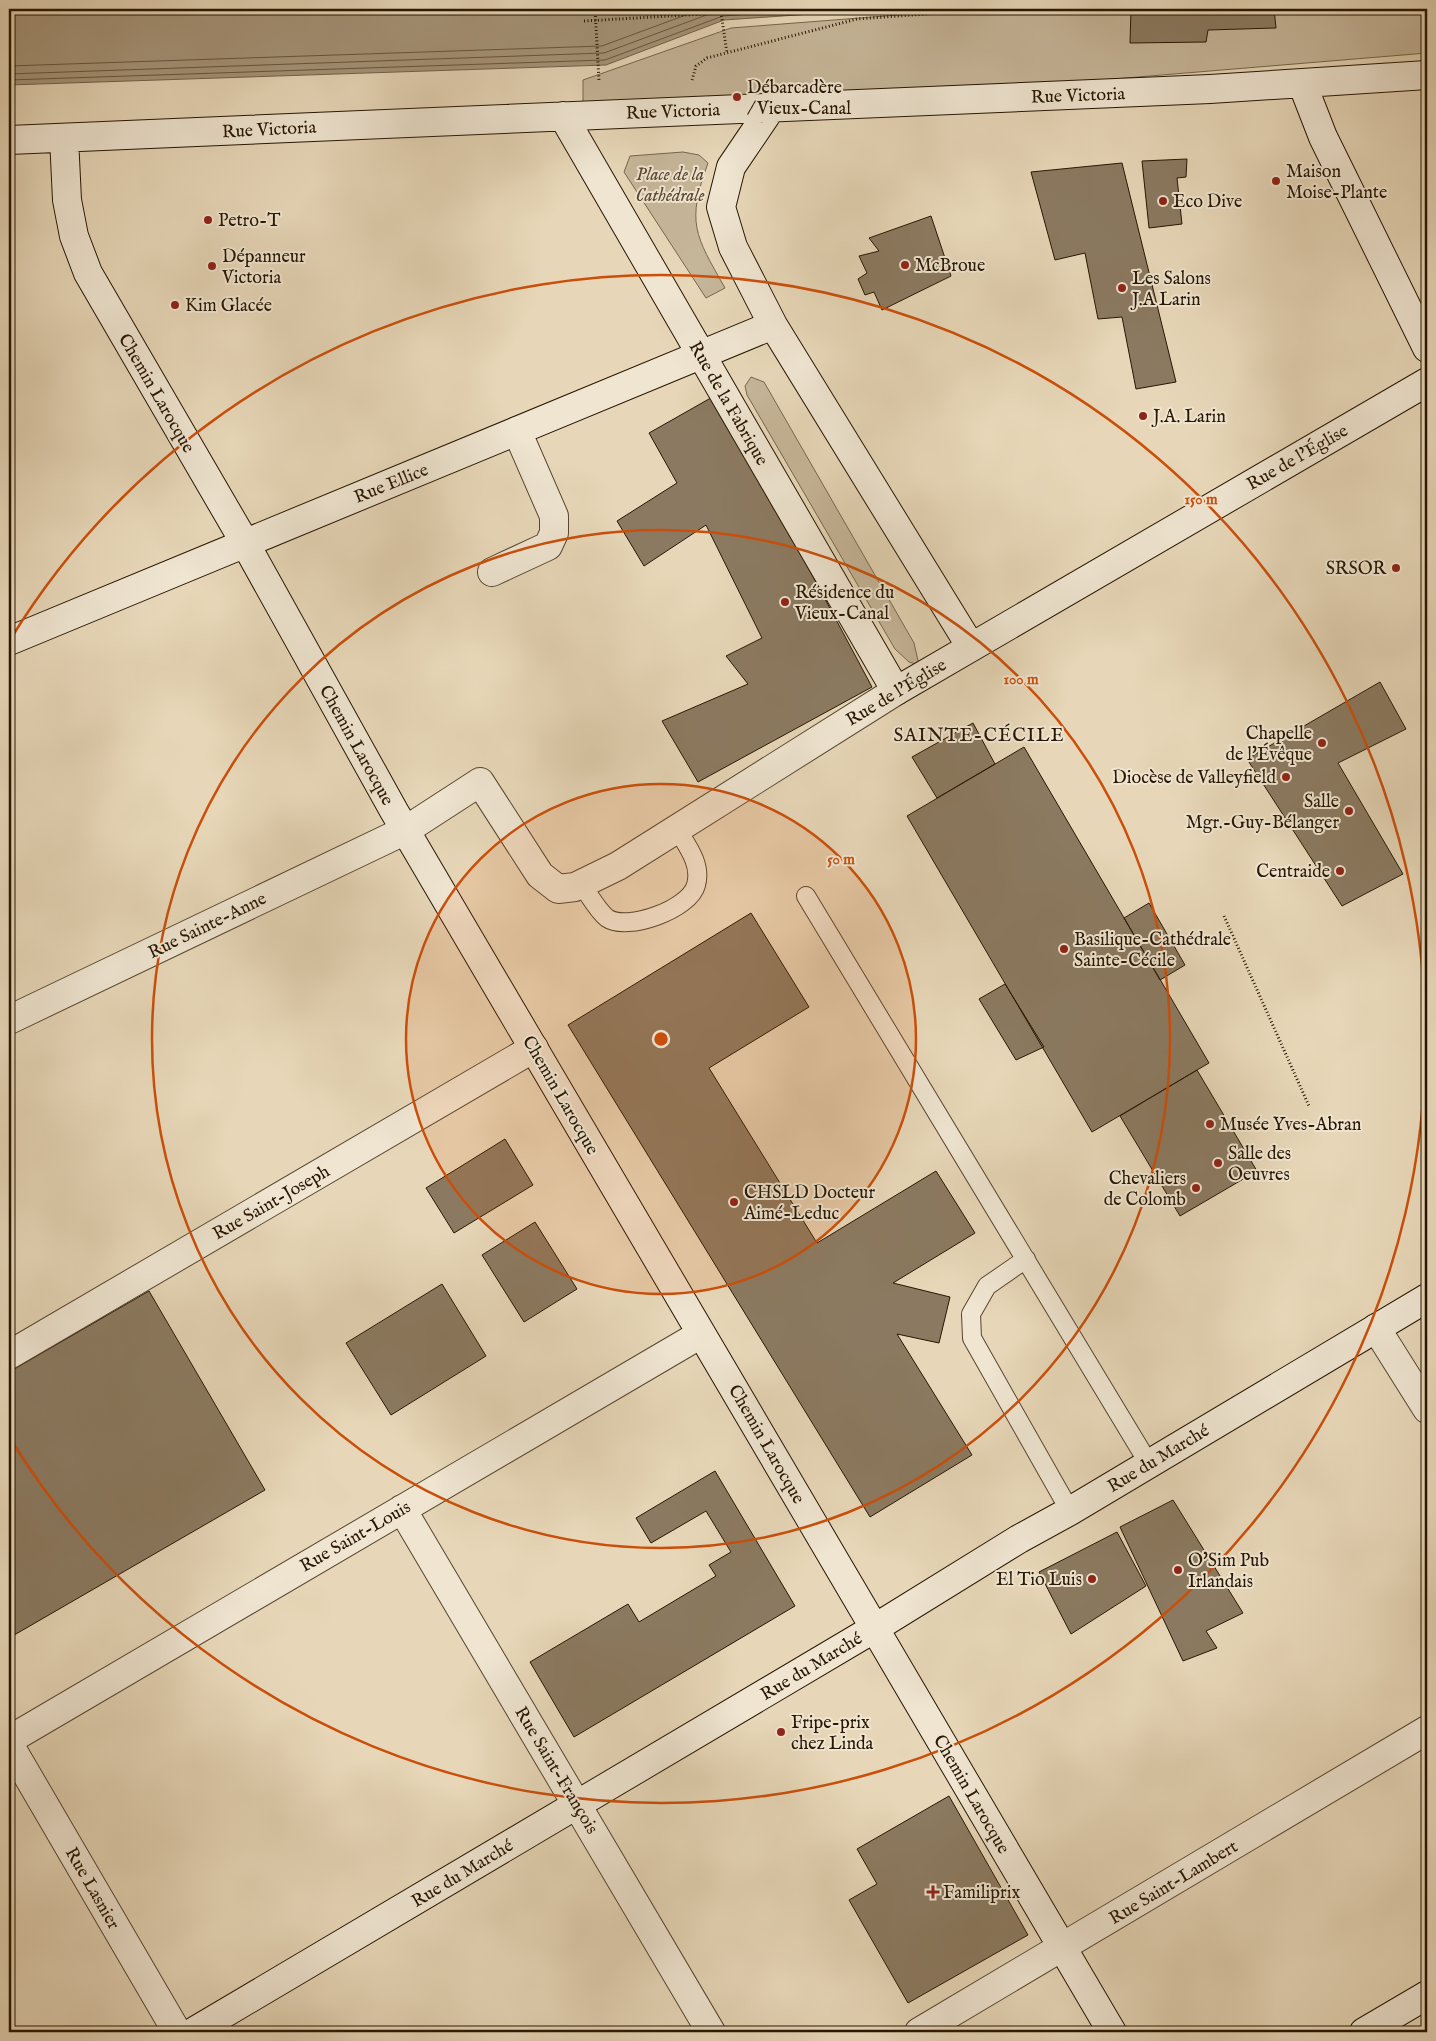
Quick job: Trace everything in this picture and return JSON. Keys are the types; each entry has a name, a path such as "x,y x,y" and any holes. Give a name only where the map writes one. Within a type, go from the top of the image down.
{"street":[{"name":"Rue Victoria","path":"9,140 1210,89 1427,75"},
{"path":"1302,83 1323,137 1427,348"},
{"path":"771,108 732,167 722,207 733,248 773,325 970,647"},
{"name":"Rue de la Fabrique","path":"563,116 896,691"},
{"name":"Chemin Larocque","path":"64,138 67,200 74,236 88,273 406,830 1112,2032"},
{"name":"Rue Ellice","path":"9,641 773,325"},
{"name":"Rue de l'Église","path":"406,830 480,782 540,875 558,889 581,884 618,866 896,691 970,647 1427,382"},
{"path":"492,572 548,546 554,533 554,516 517,431"},
{"name":"Rue Sainte-Anne","path":"9,1020 406,830"},
{"name":"Rue Saint-Joseph","path":"9,1355 534,1048"},
{"name":"Rue du Marché","path":"193,2032 875,1628 1019,1538 1070,1511 1427,1298"},
{"path":"1376,1328 1427,1409"},
{"name":"Rue Saint-Louis","path":"9,1740 402,1508 702,1334"},
{"name":"Rue Saint-François","path":"402,1508 711,2032"},
{"name":"Rue Saint-Lambert","path":"919,2032 1427,1730"},
{"name":"Rue Lasnier","path":"9,1744 177,2032"},
{"path":"1364,2032 1427,1995"}],"lane":[{"path":"581,884 607,918 618,922 652,919 683,904 696,885 697,863 677,829"},
{"path":"806,896 1149,1464"},
{"path":"1026,1260 986,1286 970,1314 972,1338 1070,1511"}],"path":[{"path":"595,9 599,81"},
{"path":"692,80 696,66 707,58 857,19 993,9"},
{"path":"584,21 721,13 728,53"},
{"path":"1224,916 1309,1106"}],"green space":[{"path":"975,9 1427,9 1427,53 583,123 583,80 731,28"},
{"name":"Place de la Cathédrale","path":"683,152 699,155 708,163 697,200 697,228 707,255 725,288 706,298 624,172 630,156"},
{"path":"751,377 764,382 914,643 919,665 909,662 895,649 747,395 745,386"}],"water":[{"path":"9,9 884,9 724,20 606,65 9,85"}],"building":[{"path":"1131,9 1274,9 1276,28 1208,30 1206,42 1130,43"},
{"name":"Eco Dive","path":"1187,159 1186,177 1177,178 1182,224 1149,228 1142,161"},
{"name":"Les Salons J.A Larin","path":"1122,163 1176,382 1136,389 1122,317 1098,319 1085,253 1055,260 1031,172"},
{"name":"McBroue","path":"931,216 951,276 882,310 874,292 865,295 858,279 867,273 859,256 879,251 869,238"},
{"name":"Résidence du Vieux-Canal","path":"716,395 872,687 698,782 662,721 748,684 726,656 762,638 706,525 644,566 617,521 677,483 649,433"},
{"path":"1380,682 1406,729 1338,763 1403,874 1342,906 1247,759"},
{"path":"973,723 995,764 937,798 912,757"},
{"name":"Basilique-Cathédrale Sainte-Cécile","path":"1024,747 1209,1063 1092,1132 907,816"},
{"path":"1149,903 1185,965 1160,980 1124,918"},
{"name":"CHSLD Docteur Aimé-Leduc","path":"751,913 809,1007 709,1068 817,1243 936,1171 975,1233 893,1283 950,1297 939,1343 897,1334 972,1455 870,1517 568,1025"},
{"path":"1005,984 1044,1047 1016,1060 979,999"},
{"path":"1197,1070 1257,1171 1180,1216 1120,1116"},
{"path":"505,1139 533,1185 454,1233 426,1188"},
{"path":"535,1222 577,1289 524,1322 482,1255"},
{"path":"442,1284 486,1356 391,1415 346,1343"},
{"path":"149,1291 265,1490 9,1638 9,1372"},
{"path":"715,1471 795,1606 574,1737 530,1662 628,1604 639,1622 716,1576 709,1565 731,1552 706,1511 651,1543 636,1518"},
{"name":"O'Sim Pub Irlandais","path":"1173,1500 1243,1613 1206,1631 1217,1648 1183,1661 1120,1527"},
{"name":"El Tio Luis","path":"1117,1532 1146,1586 1071,1634 1039,1572"},
{"name":"Familiprix","path":"949,1796 1028,1935 908,2003 849,1900 877,1884 857,1849"}],"place":[{"name":"Débarcadère / Vieux-Canal","path":"737,97"},
{"name":"Maison Moise-Plante","path":"1276,181"},
{"name":"Eco Dive","path":"1163,201"},
{"name":"Petro-T","path":"208,220"},
{"name":"McBroue","path":"905,265"},
{"name":"Dépanneur Victoria","path":"212,266"},
{"name":"Les Salons J.A Larin","path":"1122,288"},
{"name":"Kim Glacée","path":"175,305"},
{"name":"J.A. Larin","path":"1143,416"},
{"name":"SRSOR","path":"1396,568"},
{"name":"Résidence du Vieux-Canal","path":"785,602"},
{"name":"Chapelle de l'Évêque","path":"1322,743"},
{"name":"Diocèse de Valleyfield","path":"1286,777"},
{"name":"Salle Mgr.-Guy-Bélanger","path":"1349,811"},
{"name":"Centraide","path":"1340,871"},
{"name":"Basilique-Cathédrale Sainte-Cécile","path":"1064,949"},
{"name":"Musée Yves-Abran","path":"1210,1124"},
{"name":"Salle des Oeuvres","path":"1218,1163"},
{"name":"Chevaliers de Colomb","path":"1196,1188"},
{"name":"CHSLD Docteur Aimé-Leduc","path":"734,1202"},
{"name":"O'Sim Pub Irlandais","path":"1178,1570"},
{"name":"El Tio Luis","path":"1092,1579"},
{"name":"Fripe-prix chez Linda","path":"781,1732"},
{"name":"Familiprix","path":"933,1892"}],"district":[{"name":"SAINTE-CÉCILE","path":"979,734"}]}
